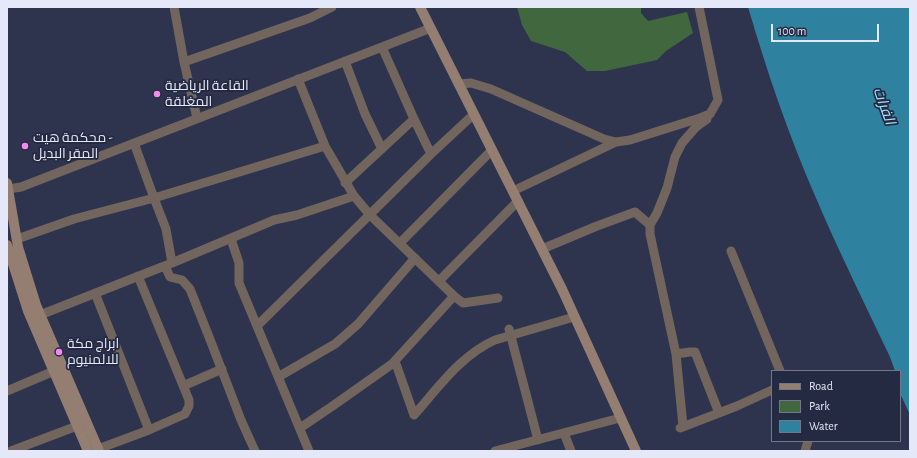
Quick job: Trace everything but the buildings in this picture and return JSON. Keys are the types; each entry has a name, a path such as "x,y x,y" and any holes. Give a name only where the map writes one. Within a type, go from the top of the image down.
{"street":[{"path":"174,7 184,62 197,118"},
{"path":"184,62 310,18 332,7"},
{"path":"420,7 542,249 636,451"},
{"path":"698,7 718,100 706,121 696,126 682,143 675,157 667,188 650,225 650,234 676,354 681,427 720,413 771,390"},
{"path":"88,451 54,371 51,351 17,239 8,186 21,187 431,28"},
{"path":"382,47 414,120 431,154"},
{"path":"345,61 365,114 382,149"},
{"path":"298,79 326,146 345,183 370,215 463,303 498,298"},
{"path":"459,84 471,83 492,89 604,139 616,142"},
{"path":"257,326 431,154 474,114"},
{"path":"512,191 616,142 630,140 710,114"},
{"path":"345,183 414,120"},
{"path":"134,143 166,229 170,277 182,280 190,289 222,369 240,420 254,451"},
{"path":"17,239 74,219 154,198 326,146"},
{"path":"400,243 492,150"},
{"path":"40,315 231,239 274,220 297,215 354,196"},
{"path":"439,281 518,200"},
{"path":"542,249 597,226 636,212 650,225"},
{"path":"231,239 239,263 239,283 309,451"},
{"path":"7,244 28,311 51,351 99,450 185,414 189,406 189,400 138,276"},
{"path":"731,251 780,370"},
{"path":"278,377 335,344 358,324 415,258"},
{"path":"95,293 149,430"},
{"path":"300,428 395,361 454,296"},
{"path":"395,361 414,415 460,364 484,345 510,332 574,317"},
{"path":"510,332 538,440"},
{"path":"676,354 695,352 720,413"},
{"path":"183,386 222,369"},
{"path":"7,391 54,371"},
{"path":"495,451 509,449 620,418"},
{"path":"7,443 11,451 78,426"},
{"path":"564,433 571,451"}],"green space":[{"path":"517,7 641,7 641,13 648,21 687,12 693,33 666,51 657,60 605,71 587,71 565,52 531,41 522,25"}],"water":[{"name":"الفرات","path":"748,7 910,7 910,415 901,395 901,370 895,370 806,175 763,56"}],"place":[{"name":"القاعة الرياضية المغلقة","path":"157,94"},
{"name":"محكمة هيت - المقر البديل","path":"25,146"},
{"name":"ابراج مكة للالمنيوم","path":"59,352"}]}
